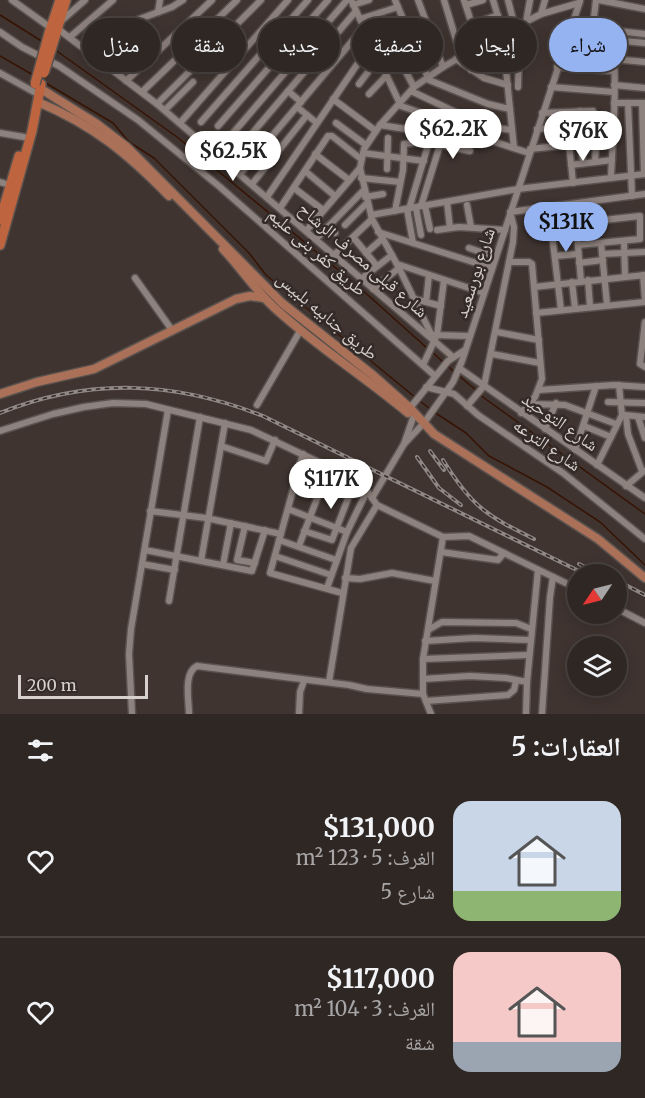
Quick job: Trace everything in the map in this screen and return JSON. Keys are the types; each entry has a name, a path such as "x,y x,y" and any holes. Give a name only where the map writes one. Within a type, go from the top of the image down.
{"highway":[{"path":"0,220 5,184 24,137 54,30 60,0"},
{"path":"54,30 66,0"},
{"path":"0,245 38,102 38,87"}],"main road":[{"name":"طريق جنابيه بلبيس","path":"38,87 113,135 300,331 413,418 424,422"},
{"name":"طريق جنابيه بلبيس","path":"38,102 68,115 101,134 159,182"},
{"name":"طريق جنابيه بلبيس","path":"0,394 37,382 94,369 236,299 263,293"},
{"name":"طريق جنابيه بلبيس","path":"263,293 326,337 411,406 442,441 609,549 645,578"},
{"path":"319,347 326,337"}],"street":[{"path":"12,0 54,30 85,0"},
{"path":"70,37 113,0"},
{"path":"158,12 160,0"},
{"path":"142,18 183,0"},
{"path":"126,81 212,0"},
{"path":"142,92 237,0"},
{"path":"158,104 261,0"},
{"path":"180,123 288,0"},
{"path":"201,122 308,0"},
{"path":"218,126 328,0"},
{"path":"216,153 346,0"},
{"path":"228,163 288,91 354,5 369,0"},
{"path":"395,0 402,18"},
{"path":"418,0 425,18"},
{"path":"444,0 455,43"},
{"path":"470,18 465,3 483,0"},
{"path":"493,0 499,18"},
{"path":"508,0 517,18"},
{"path":"523,18 530,0"},
{"path":"541,14 545,0"},
{"path":"559,8 562,0"},
{"path":"595,18 598,0 640,6 638,17"},
{"path":"533,18 579,1"},
{"name":"شارع بورسعيد","path":"573,18 579,1"},
{"path":"366,18 398,7"},
{"path":"490,18 498,15"},
{"name":"شارع قبلى مصرف الرشاح","path":"54,30 70,37 82,47"},
{"name":"طريق كفر بنى عليم","path":"0,32 22,47 59,66 138,120 220,187 437,373"},
{"path":"627,32 645,34"},
{"path":"627,41 645,43"},
{"path":"240,174 352,45"},
{"path":"627,59 645,62"},
{"path":"443,68 455,60"},
{"name":"شارع قبلى مصرف الرشاح","path":"114,72 158,104 434,339 450,359"},
{"path":"267,197 352,72"},
{"path":"359,84 367,72"},
{"path":"384,72 399,104 433,117 435,122 424,161 416,207 413,243"},
{"path":"404,72 412,89 487,127 512,130"},
{"path":"426,72 428,78 477,100 510,109"},
{"path":"434,339 371,217 360,168 366,145 378,128 412,89 437,72"},
{"path":"474,72 488,80 508,85"},
{"path":"506,72 514,148"},
{"path":"518,87 519,72"},
{"name":"شارع بورسعيد","path":"404,444 438,405 459,368 555,72"},
{"path":"611,178 613,72"},
{"path":"0,73 38,87"},
{"path":"369,94 386,76"},
{"path":"165,110 193,82"},
{"path":"550,87 645,88"},
{"path":"288,91 307,115 317,123"},
{"path":"333,99 378,128 419,131"},
{"path":"334,255 371,217 518,189 644,174 643,103 614,103"},
{"path":"628,103 632,196"},
{"path":"580,111 583,131"},
{"path":"542,113 593,111 598,130"},
{"path":"537,129 570,128 566,112"},
{"path":"252,184 307,115"},
{"path":"435,122 514,148 530,151 569,144 580,146 583,163"},
{"path":"336,123 366,145"},
{"path":"0,133 24,137"},
{"path":"280,208 330,135 362,156 388,155 424,161"},
{"path":"387,169 388,138"},
{"path":"395,211 405,143 430,141"},
{"path":"595,162 596,143"},
{"path":"569,144 573,183"},
{"path":"421,235 416,207 440,146 470,151"},
{"path":"315,154 349,180"},
{"path":"571,165 612,160"},
{"path":"306,231 360,168"},
{"path":"305,171 336,196"},
{"path":"361,178 400,182"},
{"path":"294,188 323,210"},
{"path":"316,239 327,227 365,197 383,194"},
{"path":"469,404 483,388 497,332 514,234 510,212 645,194"},
{"path":"345,225 365,197"},
{"path":"447,202 450,228"},
{"path":"467,205 471,227"},
{"path":"416,207 433,229 471,227 505,230"},
{"path":"530,228 639,215 641,237 639,240 578,245"},
{"path":"576,223 579,263 590,306"},
{"path":"551,226 561,310"},
{"path":"327,227 335,233"},
{"path":"378,232 492,268"},
{"path":"354,237 377,266"},
{"path":"366,253 382,239"},
{"path":"624,241 626,276"},
{"path":"601,243 607,304"},
{"path":"461,258 467,248 496,257"},
{"path":"579,263 625,253 645,252"},
{"path":"555,256 578,254"},
{"path":"362,279 392,255"},
{"path":"509,262 531,263 542,379 539,390 521,413"},
{"path":"398,266 484,293"},
{"path":"373,288 398,266"},
{"path":"426,302 429,275"},
{"path":"534,287 644,275 645,301 536,313"},
{"path":"135,278 172,330"},
{"path":"424,363 434,339 444,280"},
{"path":"572,282 575,308"},
{"path":"415,300 441,306"},
{"path":"645,322 640,364 645,367"},
{"path":"257,405 300,331"},
{"path":"497,332 538,340"},
{"path":"434,339 470,336"},
{"path":"411,406 450,359 465,350"},
{"path":"492,354 540,363"},
{"name":"شارع التوحيد","path":"459,368 483,388 645,498"},
{"path":"539,390 619,385 645,387"},
{"path":"619,385 628,434 643,471 626,486"},
{"path":"575,450 596,386"},
{"name":"شارع الترعه","path":"424,389 453,393 563,473 645,539"},
{"path":"608,402 645,403"},
{"path":"0,431 52,414 113,403 146,404 225,423 275,441 329,467 367,491 377,505 443,537 470,536 567,584"},
{"path":"530,404 556,403 616,424"},
{"path":"544,429 556,403"},
{"path":"132,714 129,654 131,629 168,410"},
{"path":"624,415 642,417 645,438"},
{"path":"597,465 616,424 624,415"},
{"path":"169,601 200,417"},
{"path":"372,498 404,444 413,418"},
{"path":"201,561 225,423"},
{"path":"584,426 611,438"},
{"path":"221,446 266,461 275,441"},
{"path":"303,454 270,574 342,593"},
{"path":"299,546 329,467"},
{"path":"304,531 332,541 354,483"},
{"path":"327,588 347,532 367,491"},
{"path":"329,682 342,593 353,540 377,505"},
{"path":"288,509 347,532"},
{"path":"150,511 208,518 264,530 336,560"},
{"path":"223,566 231,523"},
{"path":"237,560 245,526"},
{"path":"145,550 250,571 255,563 264,530"},
{"path":"431,714 424,698 423,659 443,537"},
{"path":"441,552 498,560 504,553"},
{"path":"275,556 331,575"},
{"path":"224,557 255,563"},
{"path":"142,564 175,570"},
{"path":"526,714 528,655 538,570"},
{"path":"345,578 360,579 392,573 435,581"},
{"path":"542,714 553,577"},
{"path":"627,614 645,623"},
{"path":"428,630 442,622 516,623 531,629"},
{"path":"425,641 474,638 530,640"},
{"path":"423,659 528,655"},
{"path":"189,714 189,675 197,666 304,681 329,682 424,698 508,695 514,690 516,681"},
{"path":"423,678 470,676 506,678 526,682"},
{"path":"299,714 300,692 304,681"}],"waterway":[{"path":"0,15 43,42"},
{"path":"54,49 177,137 360,288 427,348"},
{"path":"0,56 33,75"},
{"path":"44,82 113,123 129,142 154,158 249,253 266,275 416,398"},
{"path":"431,351 443,362"},
{"path":"447,365 454,372"},
{"path":"458,375 477,391"},
{"path":"480,395 645,514"},
{"path":"420,401 430,409"},
{"path":"434,412 466,433 489,456 547,487 600,522 645,565"}],"railway":[{"path":"0,413 33,401 99,389 164,390 230,404 263,416 567,565"},
{"path":"430,451 444,470"},
{"path":"417,457 439,488 461,505"},
{"path":"443,460 463,489 481,508 534,539"},
{"path":"627,586 645,595"}]}
